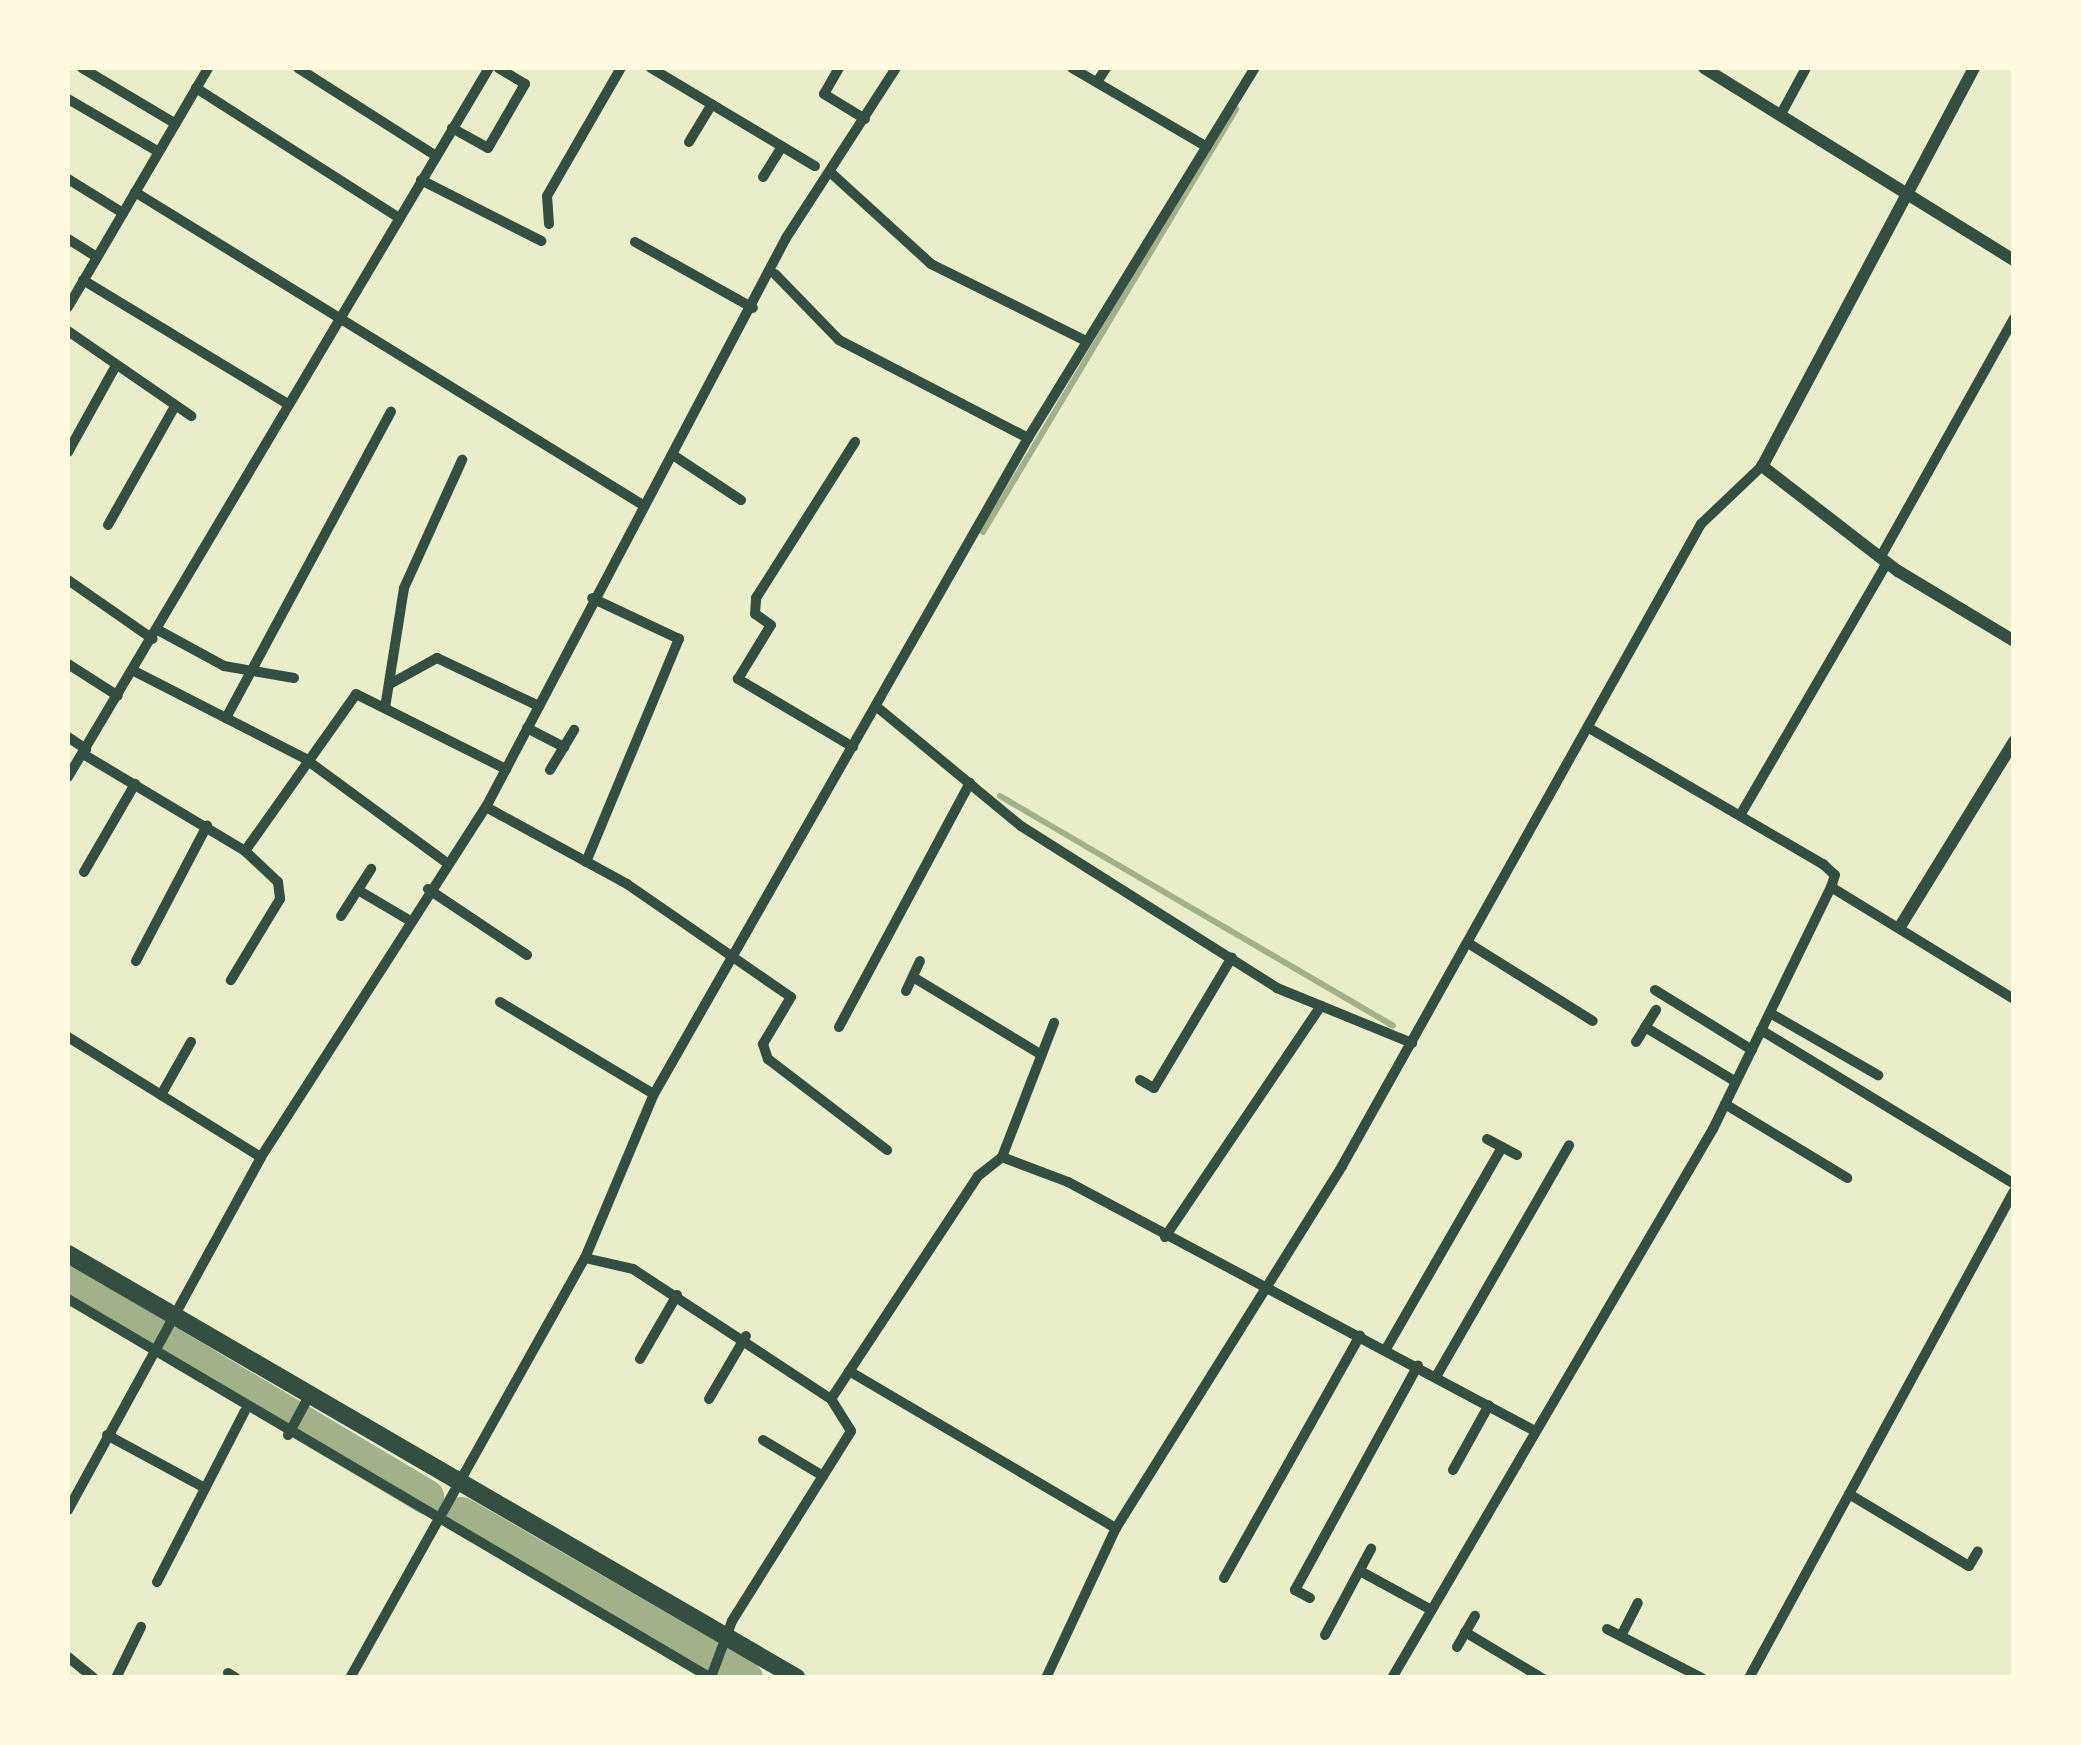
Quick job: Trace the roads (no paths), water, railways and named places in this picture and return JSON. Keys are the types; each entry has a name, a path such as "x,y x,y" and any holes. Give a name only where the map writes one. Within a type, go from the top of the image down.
{"highway":[{"path":"68,1254 163,1324 728,1647 797,1678"}],"street":[{"path":"82,68 176,124"},
{"path":"68,307 208,68"},
{"path":"298,68 436,156"},
{"path":"68,777 489,68"},
{"path":"452,128 488,148 525,84 498,68"},
{"path":"549,224 553,186 620,68"},
{"path":"651,68 814,166"},
{"path":"840,68 824,94 865,119"},
{"path":"68,1510 71,1495 107,1435 147,1351 261,1156 407,920 486,808 642,505 676,456 830,172 896,68"},
{"path":"1072,68 1206,147"},
{"path":"1098,82 1106,68"},
{"path":"350,1678 585,1258 654,1094 1028,438 1254,68"},
{"path":"1704,68 1782,114 1903,196 2014,260"},
{"path":"1782,114 1806,68"},
{"path":"1046,1678 1116,1528 1266,1293 1412,1044 1701,524 1762,466 1974,68"},
{"path":"196,88 399,218"},
{"path":"68,99 159,152"},
{"path":"689,142 712,104"},
{"path":"763,177 782,146"},
{"path":"830,172 931,264 1086,341"},
{"path":"540,178 553,186"},
{"path":"68,179 122,213"},
{"path":"421,180 541,241"},
{"path":"135,192 642,505"},
{"path":"68,238 96,257"},
{"path":"635,242 753,308"},
{"path":"775,274 839,340 1028,438"},
{"path":"83,280 288,404"},
{"path":"1742,812 2014,318"},
{"path":"68,331 114,369 191,416"},
{"path":"68,452 114,369"},
{"path":"108,525 175,406"},
{"path":"226,718 256,670 390,412"},
{"path":"853,747 738,678 771,625 755,614 756,598 855,442"},
{"path":"676,456 741,500"},
{"path":"385,708 404,588 462,460"},
{"path":"1762,466 1884,560 2014,641"},
{"path":"68,580 155,635 224,666 294,678"},
{"path":"586,862 680,639 592,598"},
{"path":"390,684 437,658 539,706"},
{"path":"68,664 118,696"},
{"path":"134,671 304,758 447,863"},
{"path":"245,851 304,758 356,694 506,769"},
{"path":"877,707 1021,826 1232,957 1321,1006 1412,1044"},
{"path":"528,728 564,747"},
{"path":"1392,1678 1428,1608 1725,1104 1835,875 1742,812 1589,728"},
{"path":"550,770 574,730"},
{"path":"68,738 245,851 282,892 231,980"},
{"path":"1901,926 2014,741"},
{"path":"84,872 135,784"},
{"path":"840,1027 970,784"},
{"path":"486,808 586,862 791,996 762,1044 768,1060 887,1150"},
{"path":"136,961 207,826"},
{"path":"340,916 371,870"},
{"path":"1832,887 2014,999"},
{"path":"358,890 407,920"},
{"path":"428,890 527,955"},
{"path":"1468,942 1593,1021"},
{"path":"1140,1080 1154,1088 1232,957"},
{"path":"906,991 920,961"},
{"path":"913,976 1040,1054"},
{"path":"1655,990 1752,1050"},
{"path":"500,1002 654,1094"},
{"path":"1164,1236 1321,1006"},
{"path":"1636,1042 1656,1010"},
{"path":"1770,1013 1878,1075"},
{"path":"831,1399 978,1176 1002,1157 1054,1023"},
{"path":"1646,1026 1736,1082"},
{"path":"1749,1678 2012,1194 1761,1030"},
{"path":"68,1037 261,1156"},
{"path":"160,1095 191,1042"},
{"path":"1725,1104 1848,1178"},
{"path":"1487,1138 1517,1155"},
{"path":"1436,1375 1569,1145"},
{"path":"1386,1349 1502,1147"},
{"path":"1002,1157 1068,1182 1266,1293 1418,1365 1533,1430"},
{"path":"68,1300 245,1410 709,1675 850,1431 831,1399 746,1336 633,1269 585,1258"},
{"path":"640,1359 676,1295"},
{"path":"708,1399 746,1336"},
{"path":"1224,1578 1360,1336"},
{"path":"1310,1598 1294,1590 1418,1365"},
{"path":"849,1371 1116,1528"},
{"path":"289,1433 304,1404"},
{"path":"1453,1470 1490,1405"},
{"path":"157,1582 245,1410"},
{"path":"107,1435 204,1488"},
{"path":"763,1440 823,1476"},
{"path":"1849,1494 1969,1566 1978,1551"},
{"path":"1325,1636 1371,1549"},
{"path":"1360,1571 1428,1608"},
{"path":"1621,1636 1638,1603"},
{"path":"1457,1648 1475,1616"},
{"path":"116,1678 141,1627"},
{"path":"1607,1629 1702,1678"},
{"path":"1466,1632 1542,1678"},
{"path":"68,1657 94,1678"}],"waterway":[{"path":"983,532 1236,109"},
{"path":"1000,796 1393,1026"},
{"path":"68,1283 426,1496"},
{"path":"461,1514 745,1678"}]}
